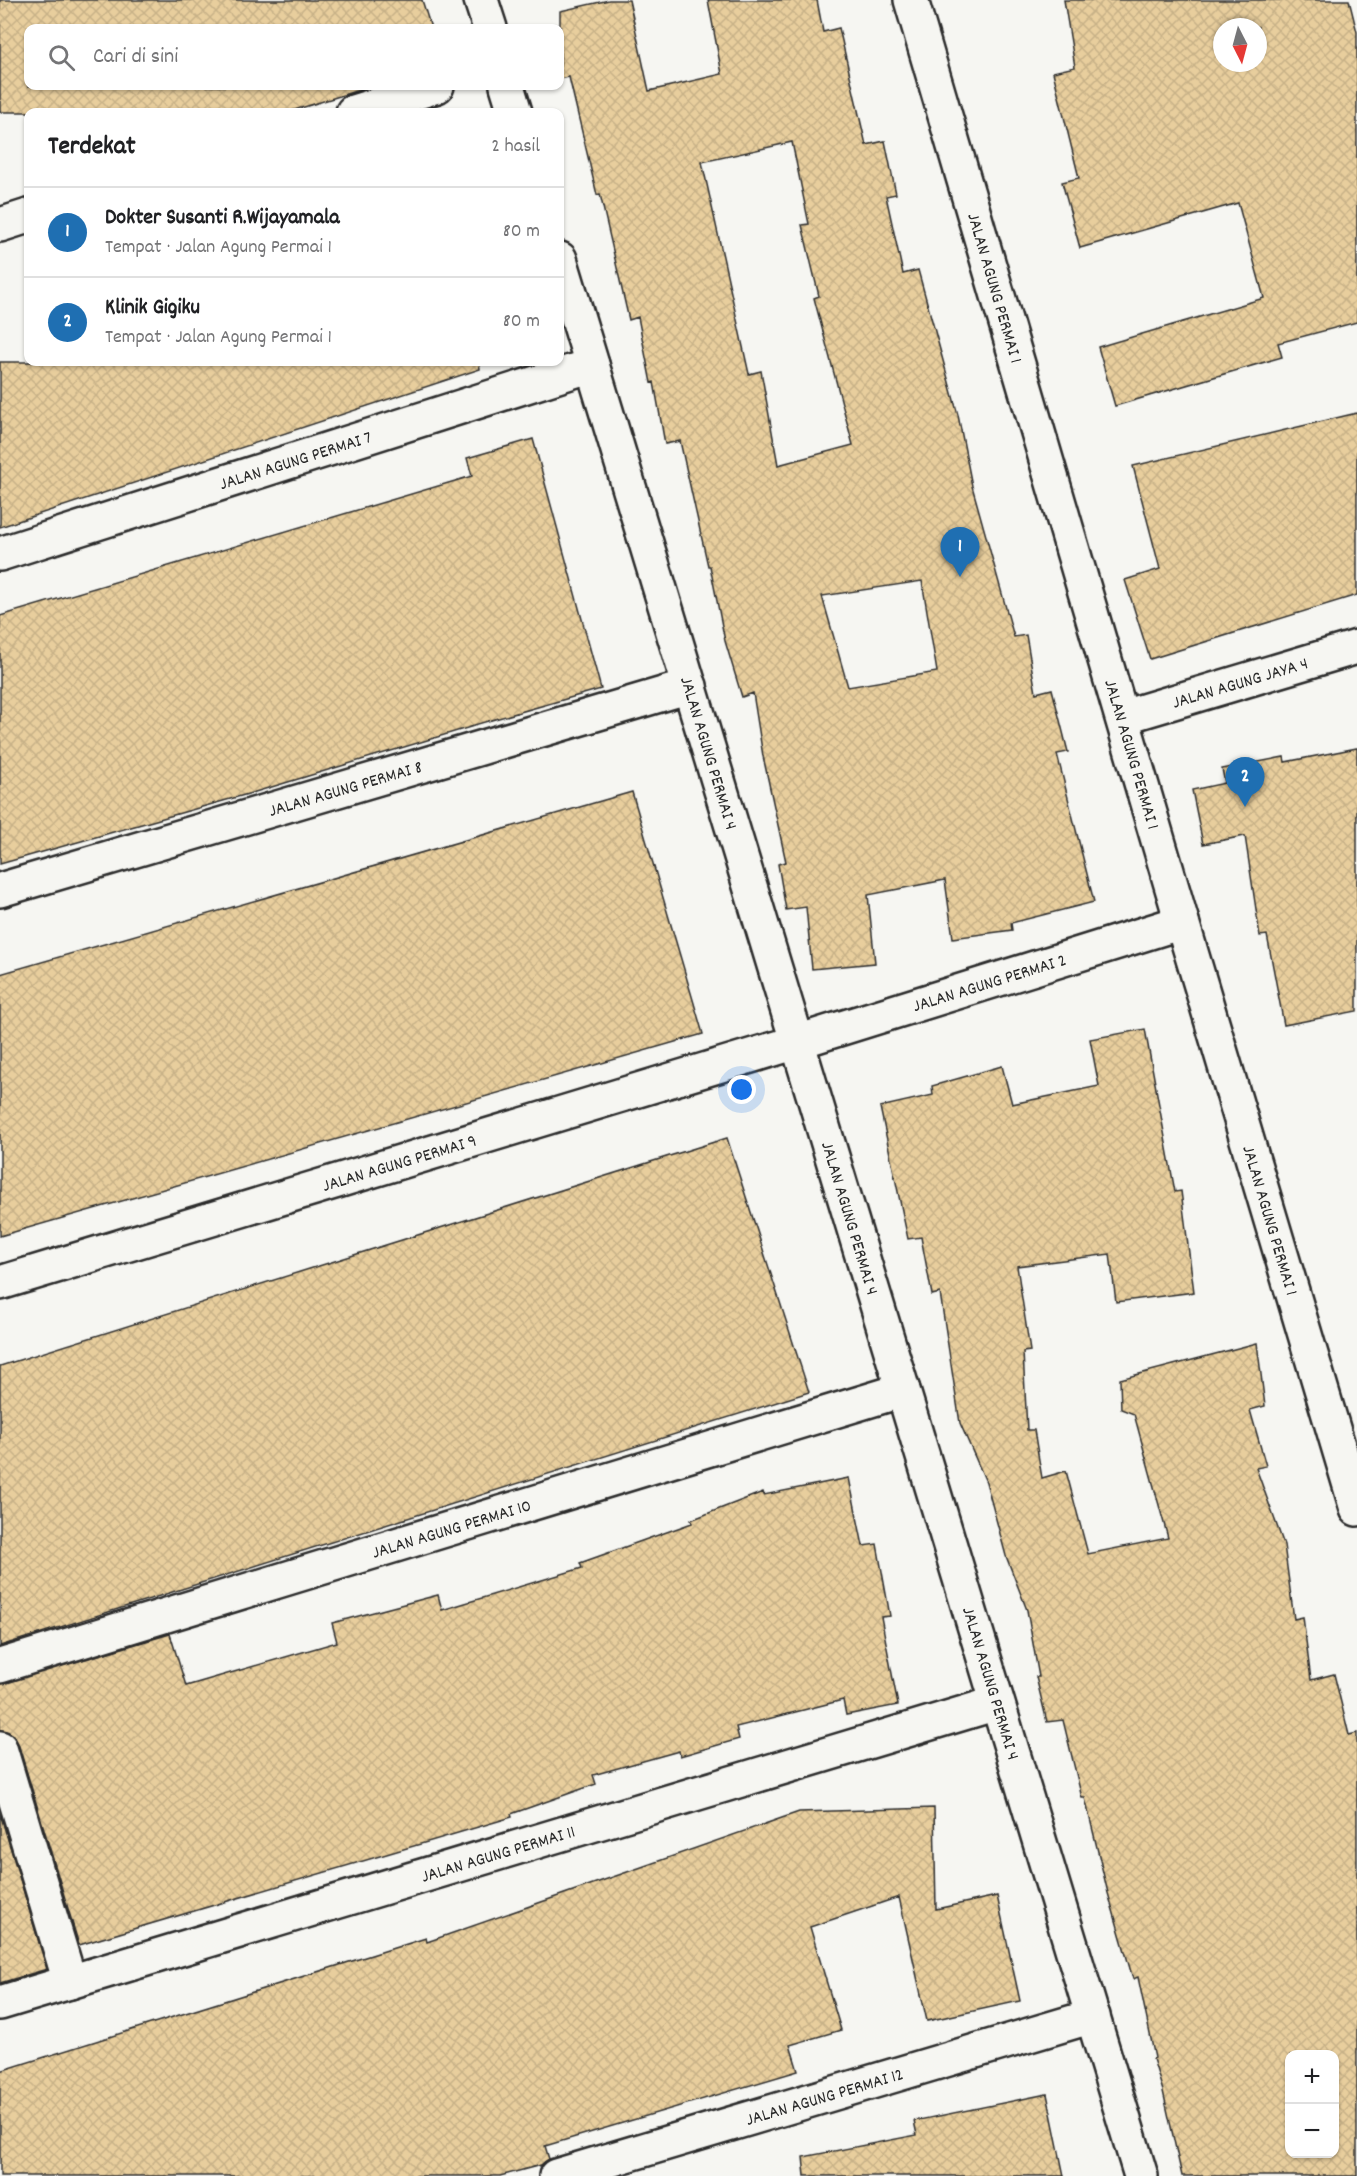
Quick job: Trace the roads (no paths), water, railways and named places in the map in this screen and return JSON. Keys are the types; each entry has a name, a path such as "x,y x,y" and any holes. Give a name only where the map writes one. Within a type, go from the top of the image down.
{"street":[{"path":"481,0 489,24"},
{"name":"JALAN AGUNG PERMAI 1","path":"910,0 1357,1509"},
{"path":"366,108 424,90"},
{"path":"508,90 514,108"},
{"path":"0,225 24,217"},
{"name":"JALAN AGUNG PERMAI 4","path":"564,272 1141,2176"},
{"name":"JALAN AGUNG PERMAI 7","path":"0,554 592,365"},
{"name":"JALAN AGUNG JAYA 4","path":"1123,717 1357,646"},
{"name":"JALAN AGUNG PERMAI 8","path":"0,890 690,686"},
{"name":"JALAN AGUNG PERMAI 2","path":"797,1042 1182,922"},
{"name":"JALAN AGUNG PERMAI 9","path":"0,1283 703,1068 797,1042"},
{"name":"JALAN AGUNG PERMAI 10","path":"0,1666 903,1390"},
{"name":"JALAN AGUNG PERMAI 11","path":"0,2003 997,1702"},
{"path":"0,1748 70,1982"},
{"name":"JALAN AGUNG PERMAI 12","path":"556,2176 1093,2016"}],"place":[{"name":"Dokter Susanti R.Wijayamala","path":"960,577"},
{"name":"Klinik Gigiku","path":"1245,807"}]}
